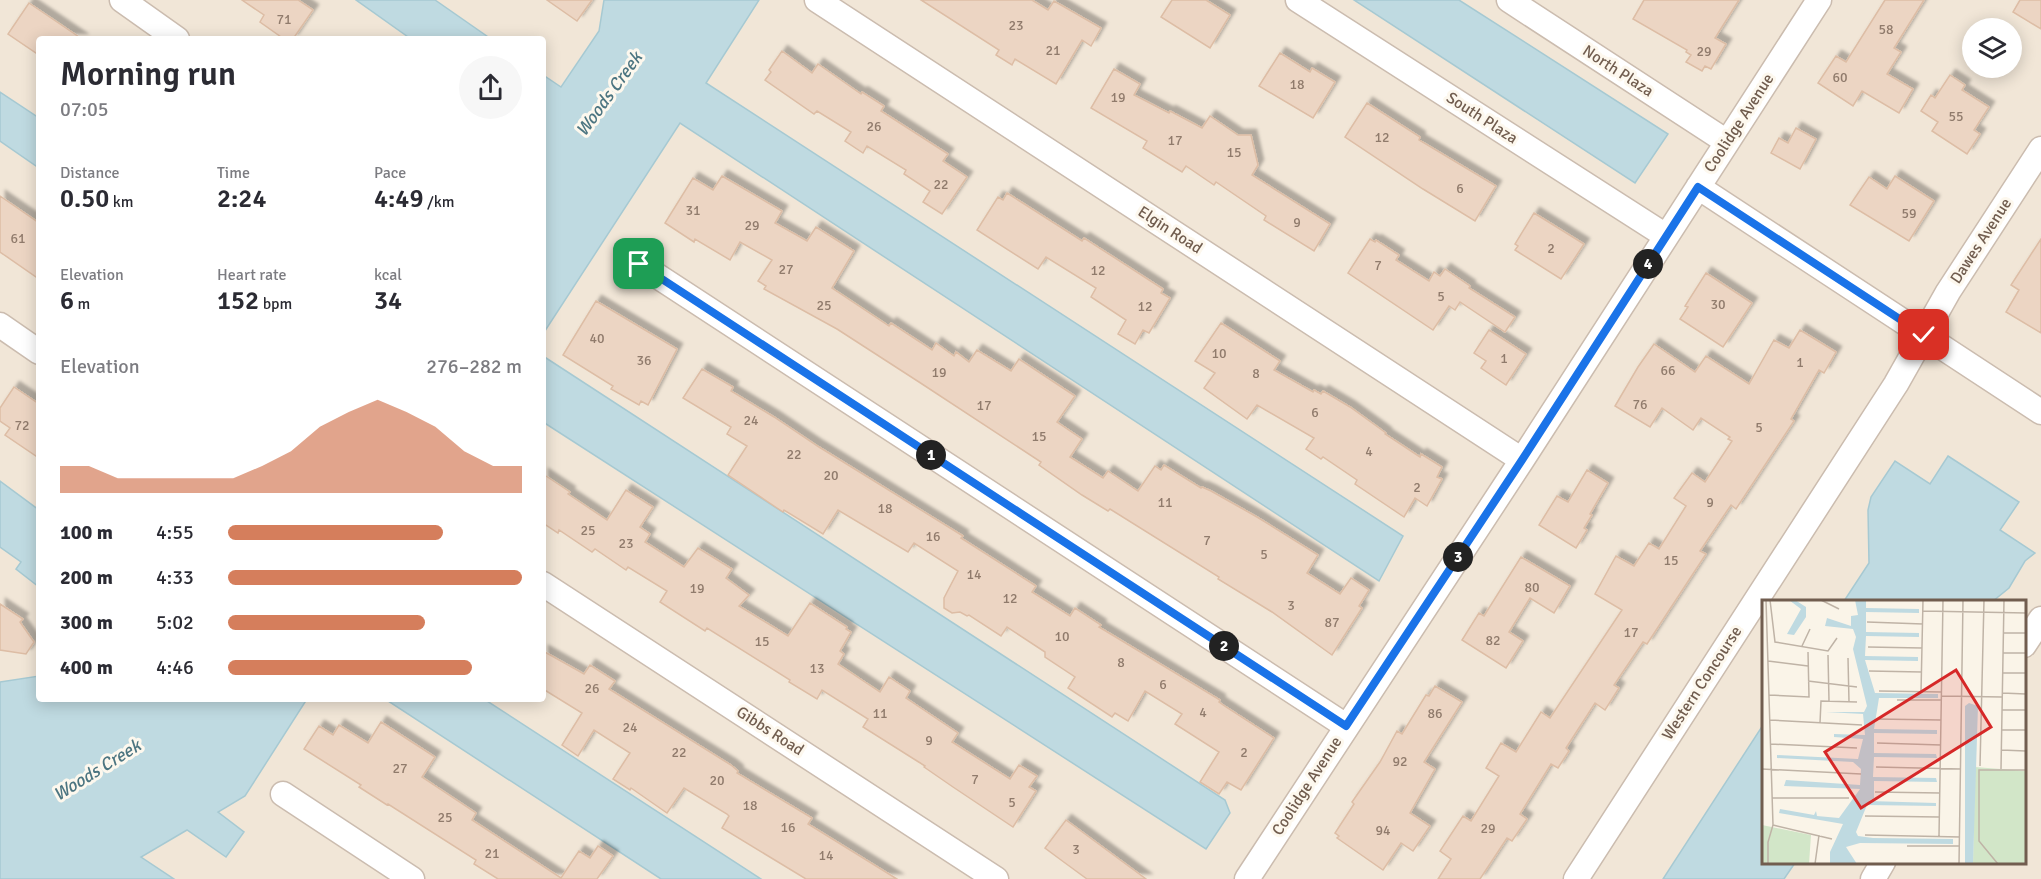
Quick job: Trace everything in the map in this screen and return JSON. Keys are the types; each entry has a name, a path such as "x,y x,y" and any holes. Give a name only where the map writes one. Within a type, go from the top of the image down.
{"street":[{"path":"122,0 173,36"},
{"name":"Elgin Road","path":"818,0 1522,460"},
{"name":"South Plaza","path":"1298,0 1666,236"},
{"name":"North Plaza","path":"1509,0 1727,142"},
{"name":"Coolidge Avenue","path":"1247,879 1522,460 1819,0"},
{"name":"Dawes Avenue","path":"1924,335 1948,292 2041,149"},
{"path":"1698,187 2041,412"},
{"path":"639,264 1346,726"},
{"path":"0,325 36,350"},
{"name":"Western Concourse","path":"1576,879 1890,394 1924,335"},
{"name":"Gibbs Road","path":"546,586 996,879"},
{"path":"2026,643 2041,619"},
{"path":"283,794 412,879"},
{"path":"1873,879 1883,864"}],"shaded area":[{"path":"0,0 604,0 599,31 560,87 546,101 546,36 36,36 36,702 0,736"},
{"path":"759,0 2041,0 2041,879 1784,879 1794,864 2026,864 2026,600 1994,600 2009,588 2025,561 1999,530 2018,502 1930,484 1895,461 1868,510 1869,563 1845,600 1762,600 1762,727 1663,879 761,879 489,702 546,702 546,329"},
{"path":"305,702 390,702 661,879 174,879 141,857 245,796"}],"water":[{"path":"356,0 435,0 487,36 407,36"},
{"name":"Woods Creek","path":"604,0 759,0 706,83 1403,536 1379,581 680,123 546,329 546,77 561,87 599,31"},
{"path":"1354,0 1459,0 1668,134 1635,183"},
{"path":"0,92 36,116 36,166 0,141"},
{"path":"546,358 1225,800 1230,813 1206,849 546,424"},
{"path":"1948,456 2019,502 2000,530 2035,553 2025,561 2009,588 1994,600 1845,600 1869,563 1868,510 1871,497 1895,461 1930,484"},
{"path":"0,481 36,508 36,585 16,569 21,562 0,547"},
{"name":"Woods Creek","path":"36,676 36,702 305,702 245,796 218,812 244,832 226,857 187,830 141,857 174,879 0,879 0,682"},
{"path":"390,702 489,702 761,879 661,879"},
{"path":"1762,727 1762,864 1794,864 1784,879 1663,879"}],"building":[{"path":"242,0 298,0 313,10 295,36 280,36 260,22 264,15"},
{"path":"547,0 592,0 577,21"},
{"path":"921,0 1032,0 1048,10 1054,1 1101,28 1091,46 1082,40 1056,84 1015,59 1012,65 996,55 999,50"},
{"path":"1172,0 1206,0 1230,15 1210,48 1161,17"},
{"path":"1644,0 1739,0 1715,38 1726,44 1711,69 1705,66 1702,71 1686,62 1691,55 1686,52 1687,50 1633,19"},
{"path":"1885,0 1924,0 1894,48 1901,52 1887,74 1913,89 1899,113 1862,91 1853,106 1818,83 1836,56 1846,62"},
{"path":"2020,0 2041,0 2041,29 2013,12"},
{"path":"29,3 78,36 36,36 36,53 8,34"},
{"path":"782,51 812,73 818,64 861,94 862,92 884,106 881,111 948,154 943,161 967,177 942,214 923,202 930,191 904,174 906,170 867,146 863,153 845,141 851,132 817,111 814,114 765,80"},
{"path":"1280,53 1310,72 1312,68 1335,82 1313,118 1259,86"},
{"path":"1114,69 1140,84 1134,95 1169,113 1170,111 1202,128 1210,116 1238,135 1251,135 1258,165 1252,175 1330,224 1314,251 1264,220 1266,216 1216,182 1214,185 1186,166 1182,172 1143,148 1147,141 1091,108"},
{"path":"1950,75 1965,85 1962,90 1989,107 1974,130 1980,134 1967,154 1932,131 1938,122 1921,111 1931,95 1935,98"},
{"path":"1367,103 1420,137 1419,140 1496,186 1475,221 1345,137"},
{"path":"1796,128 1816,139 1800,169 1771,153 1779,138 1788,143"},
{"path":"722,176 782,211 775,223 807,241 816,227 854,251 832,288 889,326 891,323 932,350 936,343 954,356 956,352 969,362 977,350 1011,371 1019,359 1075,396 1057,422 1082,439 1070,457 1103,478 1108,471 1138,491 1155,466 1161,470 1164,465 1201,488 1211,491 1257,517 1318,555 1307,573 1340,594 1351,578 1369,590 1359,606 1362,608 1332,655 1272,612 1218,579 1219,577 1110,509 1108,511 1082,495 1039,465 1041,462 837,329 764,289 766,286 758,281 772,260 740,242 730,260 695,239 694,242 665,223 693,178 713,190"},
{"path":"1895,176 1934,201 1909,241 1850,205 1869,177 1887,189"},
{"path":"1007,193 1082,241 1084,238 1163,289 1161,293 1170,298 1149,333 1143,330 1135,344 1118,334 1126,320 1091,297 1096,288 1046,257 1038,269 977,230 998,197 1003,200"},
{"path":"0,196 36,221 36,277 0,252"},
{"path":"1534,213 1584,244 1561,279 1515,250 1518,246 1515,244"},
{"path":"1370,239 1375,242 1376,240 1399,255 1396,260 1429,281 1434,272 1440,276 1445,269 1470,286 1469,288 1515,317 1505,332 1460,302 1455,310 1449,306 1433,330 1348,273"},
{"path":"2041,239 2041,333 2006,312 2019,290 2011,285"},
{"path":"1706,273 1752,303 1723,347 1680,319 1688,307 1685,306"},
{"path":"596,301 677,349 648,405 641,401 639,405 611,389 613,386 563,355"},
{"path":"1221,323 1280,361 1274,370 1313,392 1314,390 1321,394 1323,391 1350,407 1420,457 1421,454 1442,467 1437,477 1442,479 1427,506 1415,498 1404,517 1355,484 1357,480 1323,457 1321,459 1306,449 1314,438 1257,405 1247,419 1204,388 1215,373 1195,361"},
{"path":"1489,330 1526,354 1506,385 1481,368 1486,361 1474,353"},
{"path":"1800,330 1836,352 1824,373 1819,370 1791,419 1794,421 1736,509 1731,505 1700,551 1706,554 1647,644 1643,642 1614,685 1619,688 1605,710 1595,703 1566,748 1569,751 1558,768 1551,764 1520,814 1527,819 1512,841 1507,838 1480,879 1438,879 1451,859 1440,851 1463,816 1471,821 1499,776 1486,768 1501,743 1516,752 1541,712 1550,718 1622,610 1595,594 1616,556 1634,566 1649,543 1659,549 1686,506 1674,498 1692,473 1705,482 1732,441 1728,439 1730,437 1701,418 1693,430 1662,408 1650,427 1615,406 1638,367 1654,344 1695,372 1706,356 1749,384 1774,340 1789,348"},
{"path":"702,369 733,387 731,391 963,536 961,538 1036,586 1032,592 1070,616 1075,608 1101,625 1099,627 1220,700 1219,702 1226,707 1274,738 1241,790 1227,782 1219,794 1200,782 1219,752 1175,724 1182,714 1145,691 1128,721 1115,713 1112,717 1068,688 1075,677 1045,657 1045,652 1007,627 1001,636 969,615 960,612 952,613 944,608 944,598 958,571 914,543 908,552 838,510 823,534 784,510 783,512 728,475 747,446 727,434 731,427 683,398"},
{"path":"14,387 36,402 36,456 5,435 10,428 0,421 0,408"},
{"path":"1587,470 1608,483 1590,514 1592,515 1584,528 1587,530 1576,548 1539,525 1557,496 1568,502"},
{"path":"546,476 607,520 626,490 653,507 640,527 650,534 645,542 684,567 698,548 732,569 726,578 749,595 739,606 788,636 810,603 851,632 840,651 844,654 838,664 880,692 889,677 910,691 906,698 958,733 952,742 1010,779 1019,765 1037,776 1029,787 1036,791 1013,827 925,766 863,727 868,719 822,690 817,699 707,628 705,631 660,602 667,591 628,567 626,570 595,549 592,552 559,530 558,533 546,525"},
{"path":"1521,557 1570,586 1554,613 1530,598 1509,632 1523,641 1506,668 1462,640 1479,613 1484,616"},
{"path":"0,604 23,619 20,622 34,642 26,654 0,650"},
{"path":"546,653 584,674 590,665 615,681 609,689 731,765 738,771 737,773 812,818 808,824 897,879 806,879 722,828 729,816 684,788 667,813 631,788 630,790 613,779 630,753 594,730 578,756 562,745 582,713 546,691"},
{"path":"1435,686 1462,702 1424,762 1435,769 1410,813 1430,826 1413,851 1401,843 1383,870 1337,838 1339,836 1335,833 1397,731 1402,734 1426,695 1429,696"},
{"path":"381,722 435,757 422,777 476,813 472,820 561,878 579,851 590,858 598,846 613,856 597,879 498,879 474,864 476,860 359,787 361,785 304,749 319,726 333,735 339,725 368,743"},
{"path":"1066,820 1146,879 1087,879 1061,860 1045,848"}],"route":[{"path":"639,264 1346,726 1522,460 1698,187 1924,335"}]}
